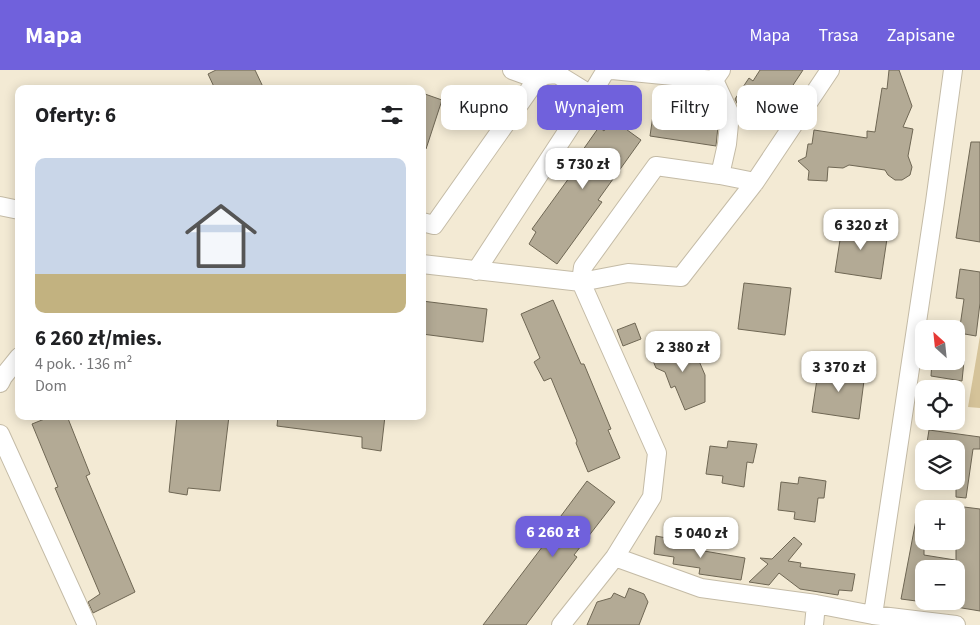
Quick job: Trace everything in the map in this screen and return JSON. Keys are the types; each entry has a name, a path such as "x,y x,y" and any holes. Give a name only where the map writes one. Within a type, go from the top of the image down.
{"street":[{"path":"512,70 536,79"},
{"path":"597,85 606,70"},
{"path":"612,70 718,75 730,114 720,175"},
{"path":"426,265 581,282 628,272 681,277 754,182 830,70"},
{"path":"873,615 953,70"},
{"path":"426,223 434,225 536,79 546,75 557,74 575,85"},
{"path":"476,271 568,130"},
{"path":"561,625 615,557 652,497 657,453 581,282 584,267 656,166 754,182"},
{"path":"0,206 15,209"},
{"path":"0,383 15,362"},
{"path":"0,434 87,625"},
{"path":"615,557 701,588 816,604 873,615 956,625"},
{"path":"814,625 816,604"}],"shaded area":[{"path":"980,336 980,408 968,407"}],"building":[{"path":"216,70 255,70 262,85 213,85 208,74"},
{"path":"760,70 803,70 793,85 744,85 749,78 753,81"},
{"path":"889,70 899,70 912,106 903,127 913,129 908,156 912,167 910,175 902,180 895,180 885,170 849,165 843,168 828,167 827,181 808,180 809,171 798,161 806,157 808,144 812,144 814,130 867,138 867,131 875,132 882,88 887,89"},
{"path":"426,94 441,100 441,103 426,149"},
{"path":"652,122 652,130 718,130 716,146 650,136"},
{"path":"597,130 627,130 641,140 598,200 602,202 557,264 529,244 536,232 532,229 577,167 573,164"},
{"path":"971,142 980,142 980,242 956,238"},
{"path":"839,224 888,232 881,279 835,272 840,240 837,240"},
{"path":"960,269 980,272 980,303 976,336 965,334 965,320 961,320 964,299 956,298"},
{"path":"744,283 791,288 785,335 738,329"},
{"path":"553,300 581,364 584,364 611,429 608,430 620,458 588,472 551,378 544,381 534,362 540,358 521,314"},
{"path":"426,301 487,309 483,342 426,335"},
{"path":"635,323 641,339 623,346 617,330"},
{"path":"690,340 705,375 705,402 685,410 675,386 671,388 665,372 656,368 651,356"},
{"path":"819,366 865,373 859,419 812,412"},
{"path":"931,370 963,370 962,380 931,376"},
{"path":"42,420 69,420 90,474 86,476 135,592 93,613 88,602 100,594 55,488 58,487 32,424"},
{"path":"177,420 229,420 220,491 188,488 187,495 169,492"},
{"path":"278,420 385,420 381,451 362,448 362,437 277,426"},
{"path":"929,430 980,437 980,449 973,449 966,498 956,497 956,490 965,490 965,440 927,440"},
{"path":"728,441 757,444 753,463 747,462 744,487 722,483 723,476 706,474 710,446 727,448"},
{"path":"799,477 826,481 824,498 818,498 815,522 794,519 795,512 778,510 781,482 798,484"},
{"path":"587,481 615,502 574,555 577,557 526,625 483,625 549,538 546,536"},
{"path":"965,507 980,509 980,611 965,608 965,560 956,560 956,550 965,550"},
{"path":"915,525 915,550 924,550 924,555 955,560 915,560 915,601 901,599"},
{"path":"656,536 677,540 677,542 705,545 704,551 745,558 741,580 699,574 700,568 673,564 674,557 654,554"},
{"path":"794,537 802,544 788,561 801,563 800,567 855,574 852,591 839,590 838,595 800,589 779,573 769,585 749,582 768,564 760,558 772,559"},
{"path":"629,588 644,594 648,602 639,625 587,625 597,602 611,598 614,593 625,598"}]}
